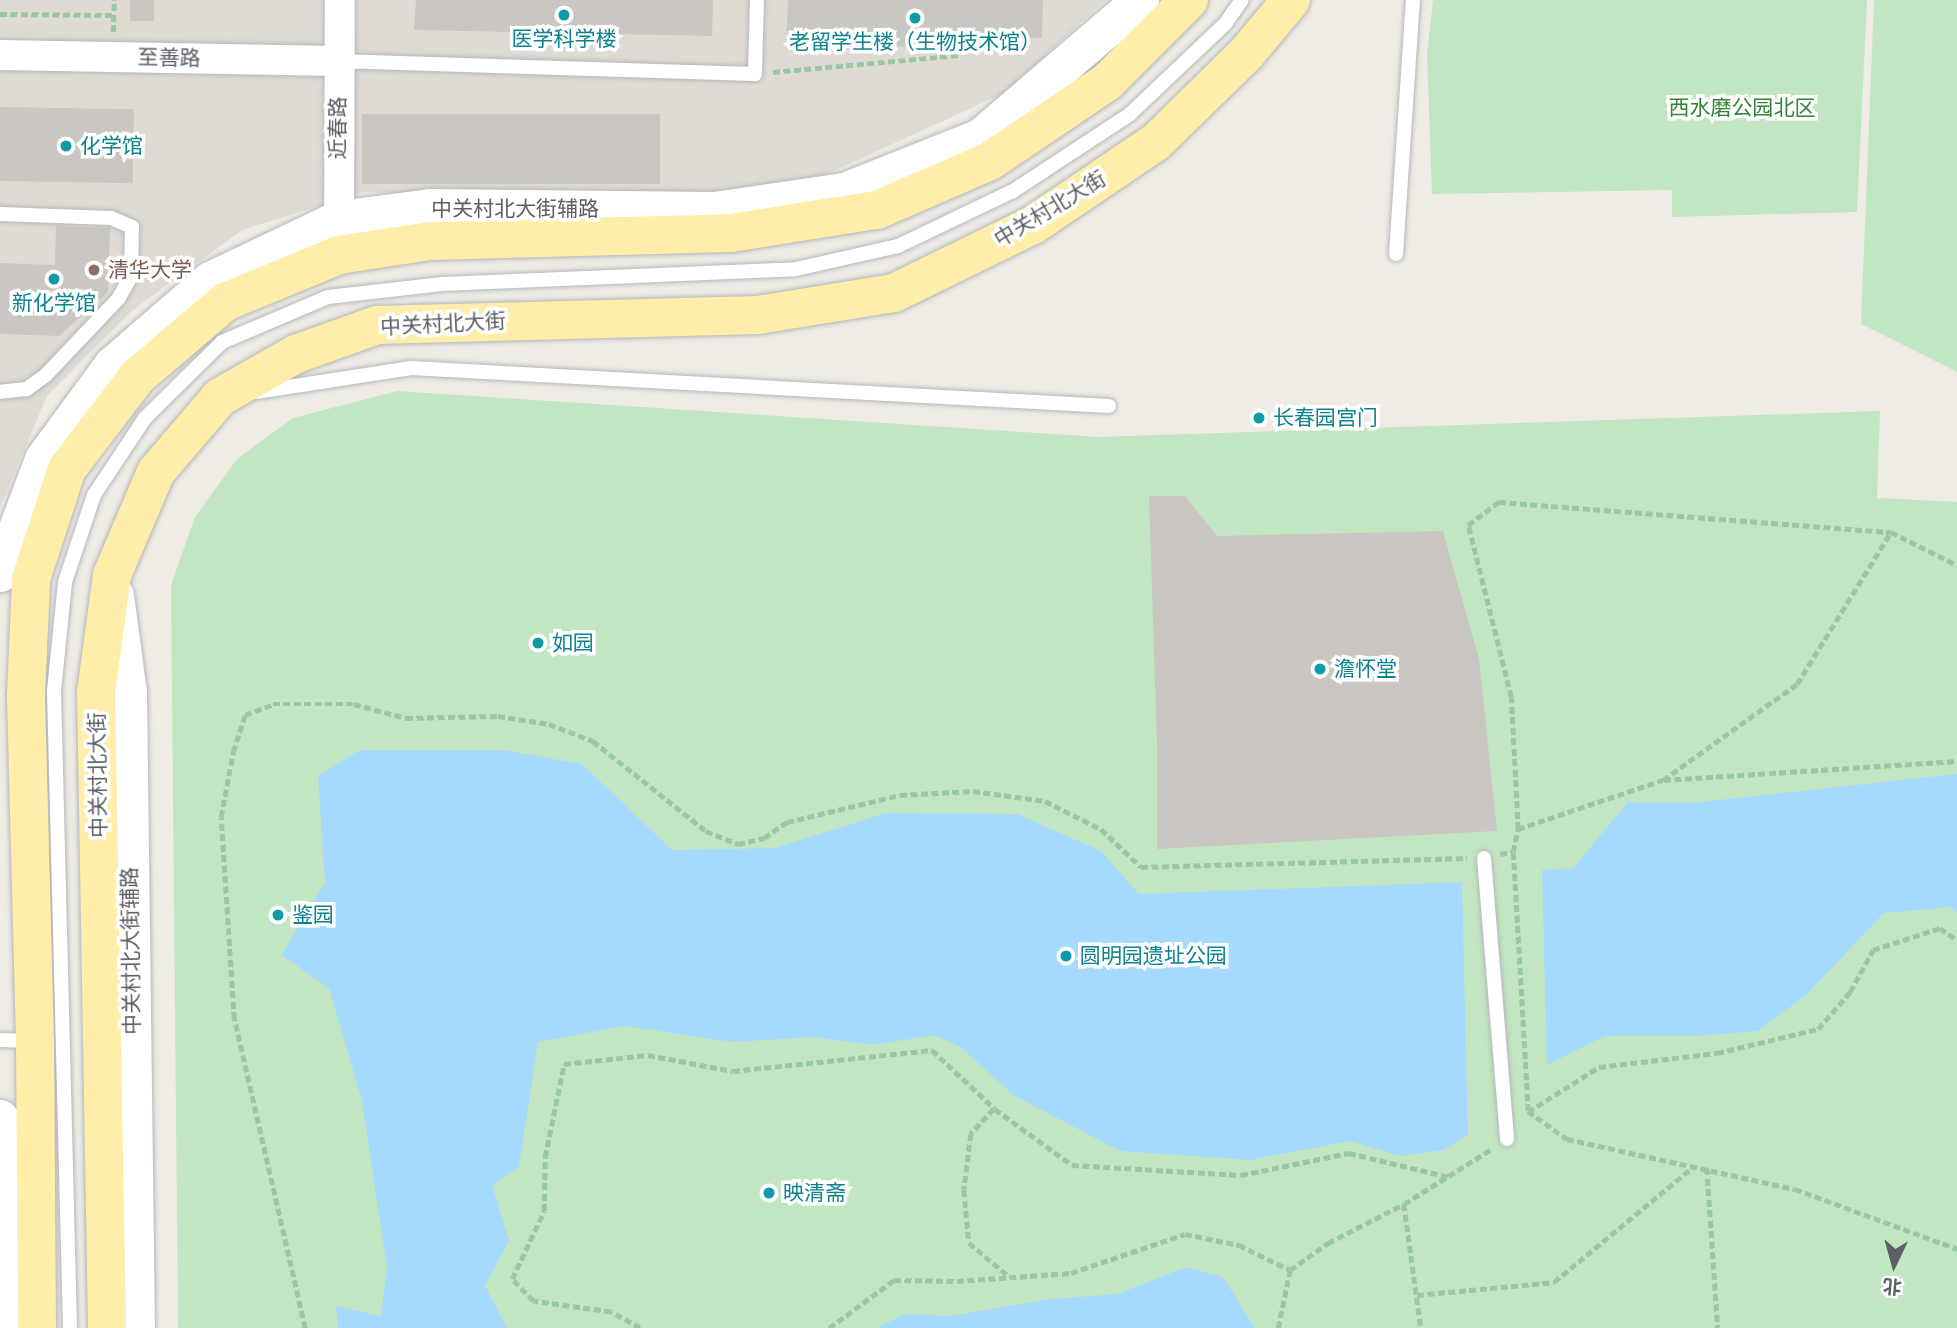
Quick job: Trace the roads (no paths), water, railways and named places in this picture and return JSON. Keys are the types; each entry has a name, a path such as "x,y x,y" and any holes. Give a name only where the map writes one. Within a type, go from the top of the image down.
{"main road":[{"path":"37,1328 18,1040 31,579 67,468 137,377 225,302 339,237 430,240 731,233 877,209 990,161 1107,82 1189,0"},
{"name":"中关村北大街","path":"107,1328 96,692 113,575 156,472 220,397 296,354 377,325 758,314 894,293 1033,225 1156,142 1246,54 1291,0"}],"street":[{"name":"近春路","path":"339,237 340,0"},
{"name":"中关村北大街辅路","path":"0,573 43,459 112,365 209,279 430,208 714,209 844,191 980,137 1140,0"},
{"name":"至善路","path":"0,55 338,61"},
{"name":"中关村北大街辅路","path":"113,575 128,692 136,1328"},
{"path":"0,1118 4,1328"}],"lane":[{"path":"338,61 755,74 757,0"},
{"name":"中关村北大街","path":"70,1328 54,691 65,582 94,495 145,418 222,342 328,297 442,284 796,269 898,246 1013,191 1130,114 1225,24 1242,0"},
{"path":"1396,254 1413,0"},
{"path":"0,214 111,218 132,227 131,276 118,299 46,374 27,389 0,392"},
{"path":"220,397 411,368 1109,405"},
{"path":"1484,858 1507,1139"}],"water":[{"path":"360,750 502,750 582,764 672,850 775,848 886,813 1017,814 1101,851 1139,894 1462,882 1468,1135 1443,1150 1400,1156 1350,1141 1250,1160 1120,1151 1013,1095 962,1048 935,1035 873,1045 814,1037 733,1042 624,1026 538,1042 519,1167 492,1185 509,1240 485,1286 507,1328 338,1328 336,1306 381,1316 387,1268 362,1101 329,988 281,955 325,883 318,776"},
{"path":"1957,774 1957,913 1951,907 1884,913 1806,995 1758,1031 1698,1036 1605,1036 1547,1065 1542,870 1573,868 1628,802 1692,803"},
{"path":"1186,1267 1223,1277 1255,1328 878,1328 904,1314 951,1316 1051,1299 1118,1294"}],"place":[{"name":"医学科学楼","path":"564,15"},
{"name":"老留学生楼（生物技术馆）","path":"915,18"},
{"name":"化学馆","path":"66,146"},
{"name":"清华大学","path":"94,270"},
{"name":"新化学馆","path":"54,279"},
{"name":"长春园宫门","path":"1259,418"},
{"name":"如园","path":"538,643"},
{"name":"澹怀堂","path":"1320,669"},
{"name":"鉴园","path":"278,915"},
{"name":"圆明园遗址公园","path":"1066,956"},
{"name":"映清斋","path":"769,1193"}],"park label":[{"name":"西水磨公园北区","path":"1742,108"}]}
